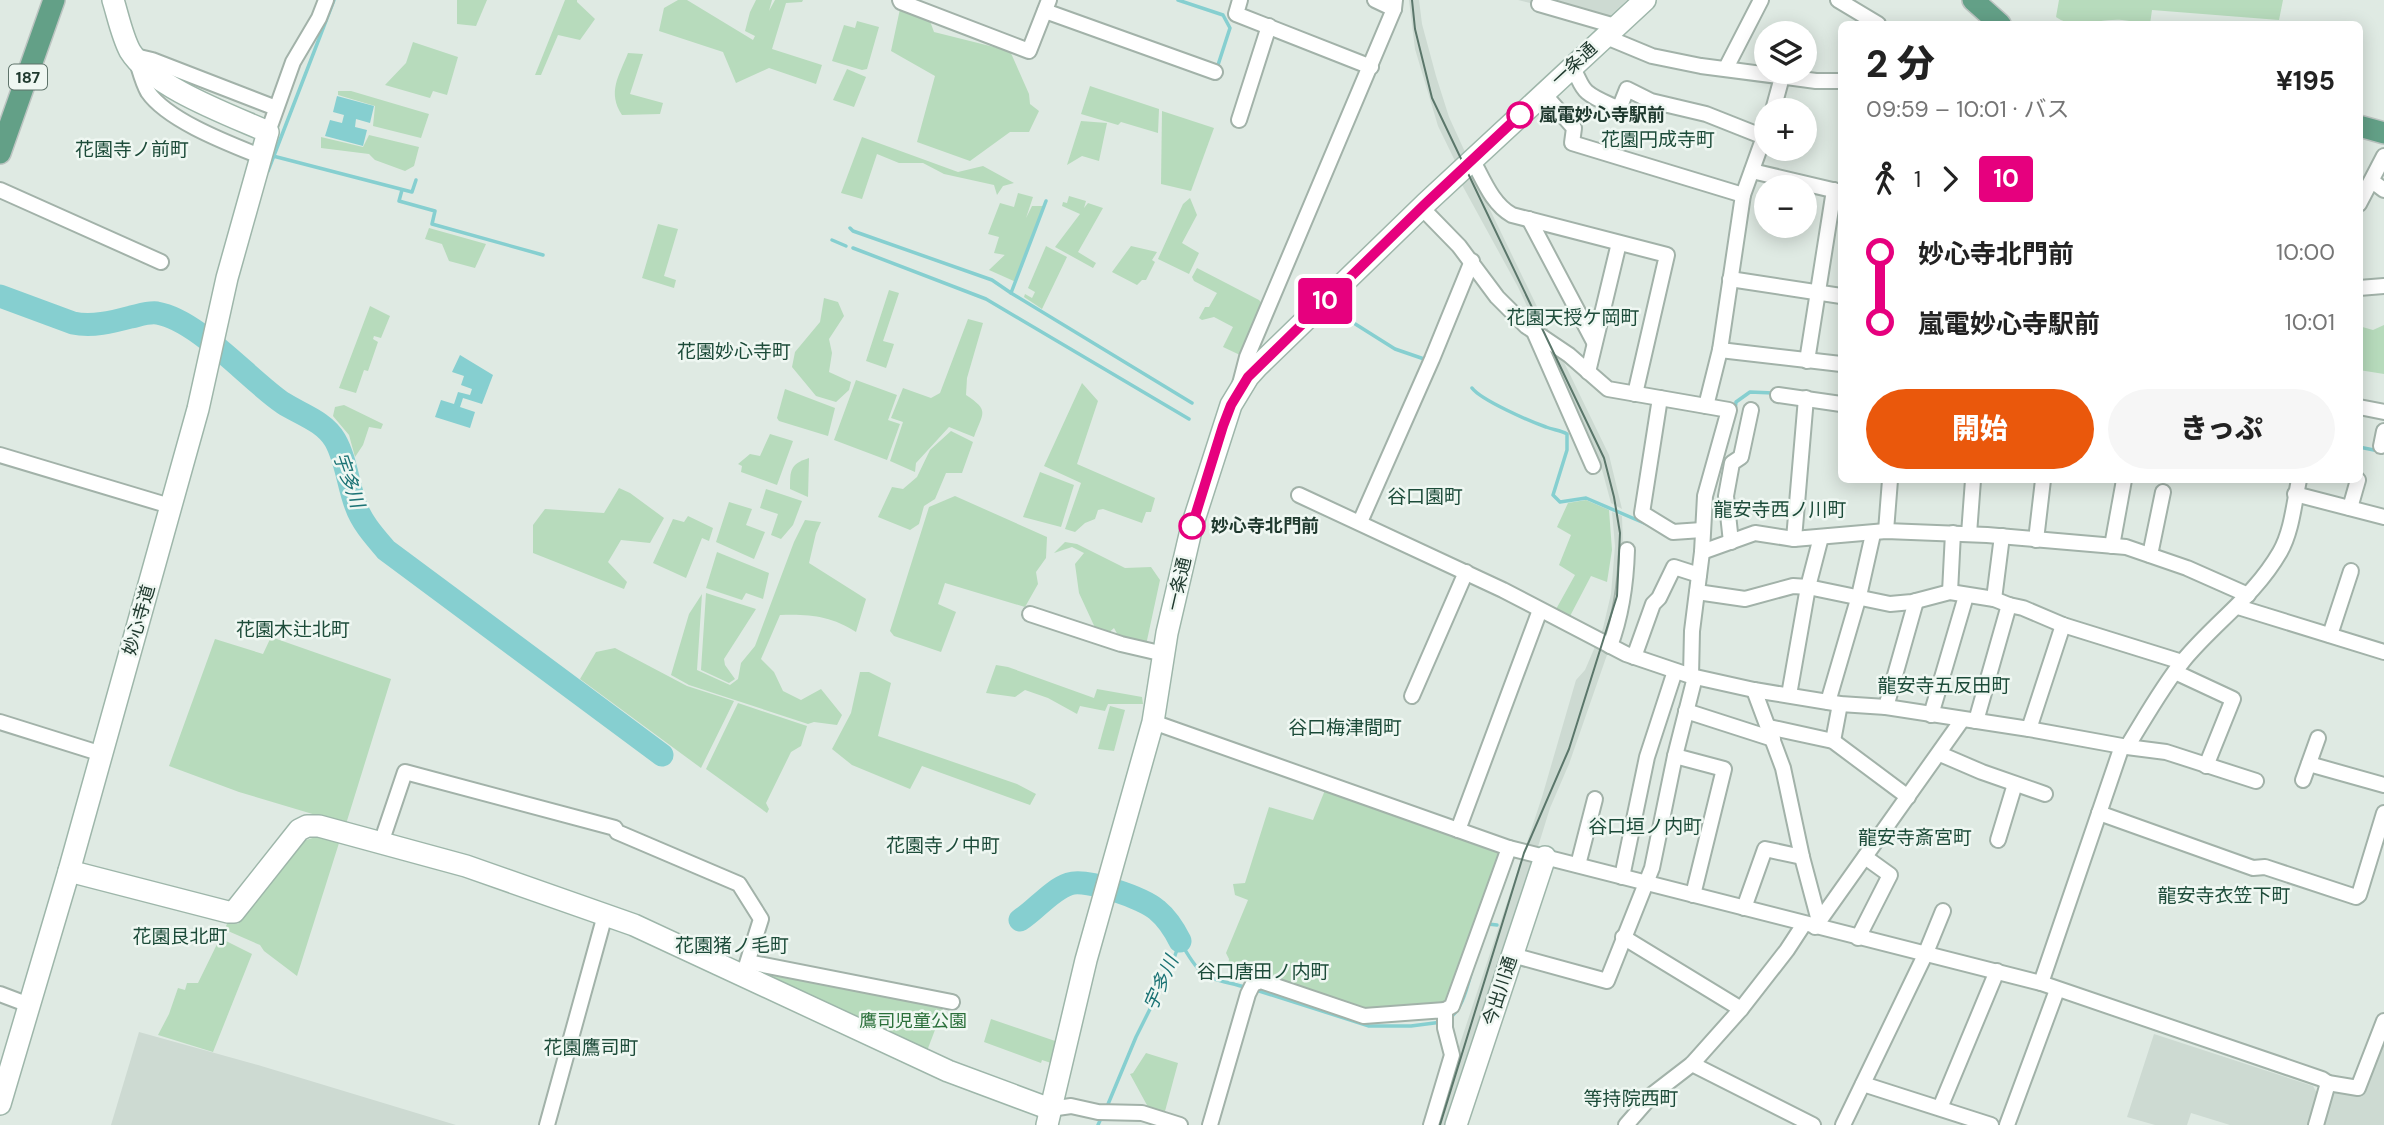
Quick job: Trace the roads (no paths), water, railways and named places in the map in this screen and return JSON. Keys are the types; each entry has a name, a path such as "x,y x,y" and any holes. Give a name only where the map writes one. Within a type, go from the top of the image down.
{"main road":[{"name":"187","path":"0,153 54,0"},
{"path":"113,0 123,33 135,56 149,73 202,102 268,132"},
{"name":"一条通","path":"1048,1117 1086,960 1153,722 1164,654 1192,526 1223,426 1239,392 1248,377 1421,207 1645,0"},
{"path":"1973,0 1997,21"},
{"path":"2363,127 2384,133"},
{"name":"妙心寺道","path":"0,1104 69,871 202,393 230,266 268,132"},
{"path":"69,871 234,912 303,827 319,826 466,866 634,925 746,969 948,1071 1048,1117"},
{"name":"今出川通","path":"1456,1125 1545,857"}],"street":[{"name":"妙心寺道","path":"268,132 293,62 319,18 326,0"},
{"path":"900,0 1029,51 1047,5 1215,72"},
{"path":"1240,0 1236,14 1371,66"},
{"path":"1239,392 1247,357 1395,5 1375,0"},
{"path":"1726,68 1761,0"},
{"path":"1838,0 1873,21"},
{"path":"1539,4 1611,30 1611,39 1652,56 1700,66 1754,72"},
{"path":"1239,120 1269,26"},
{"path":"135,56 152,60 276,108"},
{"path":"135,56 148,91 161,105 188,124 262,157"},
{"path":"1571,67 1579,75 1580,83 1588,93 1619,109 1627,89 1651,102 1706,114 1754,130"},
{"path":"1817,79 1838,81"},
{"path":"1543,93 1574,128 1572,143 1743,195"},
{"path":"2363,200 2378,185 2384,156"},
{"path":"1472,159 1503,210 1667,255 1635,394"},
{"path":"1706,406 1720,350 1743,195 1756,161"},
{"path":"1752,171 1838,191 1807,361"},
{"path":"0,190 161,262"},
{"path":"1421,207 1472,261 1497,297 1535,334 1569,355 1608,389 1729,410 1705,496 1702,552 1692,631 1693,677 1652,868 1607,981 1512,955"},
{"path":"1529,219 1594,342"},
{"path":"1588,372 1619,243"},
{"path":"1360,522 1472,261"},
{"path":"1730,279 1838,295"},
{"path":"2363,288 2384,286"},
{"path":"1535,334 1593,466"},
{"path":"1720,350 1838,364"},
{"path":"1778,395 1838,403"},
{"path":"1660,398 1642,513 1673,532 1703,530"},
{"path":"1794,539 1806,398"},
{"path":"2363,408 2384,412"},
{"path":"1731,542 1726,496 1732,463 1741,457 1751,410"},
{"path":"2381,446 2384,431"},
{"path":"0,455 170,506"},
{"path":"1833,741 1834,703 1859,596 1880,532 1889,483"},
{"path":"1969,534 1973,483"},
{"path":"2036,540 2043,483"},
{"path":"2112,546 2123,483"},
{"path":"2350,508 2357,483"},
{"path":"2041,983 2099,813 2125,746 2179,667 2203,639 2248,596 2280,551 2287,536 2297,487 2350,508 2384,517"},
{"path":"2150,555 2163,492"},
{"path":"1299,495 1466,572 1610,646 1693,677 1834,703 1969,720 2166,752 2256,781"},
{"path":"1702,552 1755,533 1794,539 1880,532 2002,536 2126,547 2187,568 2248,596"},
{"path":"1950,592 1953,533"},
{"path":"1994,599 2002,536"},
{"path":"1789,695 1808,587 1821,537"},
{"path":"1610,646 1620,620 1626,587 1627,550"},
{"path":"1634,657 1653,604 1659,598 1674,567 1699,575"},
{"path":"2330,635 2351,571"},
{"path":"1412,696 1466,572"},
{"path":"1697,592 1745,599 1793,586 1859,596 1890,604 1916,601 1950,592 2023,607 2063,625 2179,667 2233,699 2206,765"},
{"path":"1931,715 1966,596"},
{"path":"1886,708 1916,601"},
{"path":"1626,1125 1653,1094 1692,1064 1741,1010 1787,950 1813,924 1940,754 1969,720 2009,605"},
{"path":"2238,607 2384,652"},
{"path":"1458,830 1540,610"},
{"path":"1030,614 1121,644 1164,654"},
{"path":"2029,729 2063,625"},
{"path":"1622,877 1647,757 1675,671"},
{"path":"1754,690 1783,768 1813,924"},
{"path":"1686,711 1771,733 1833,741 1908,797"},
{"path":"0,722 102,754"},
{"path":"1153,722 1509,848 2041,983 2328,1083 2358,1088 2384,1021"},
{"path":"2303,780 2318,738"},
{"path":"1940,754 2045,794"},
{"path":"1675,757 1724,769 1693,895"},
{"path":"2309,764 2384,785"},
{"path":"381,843 405,772 615,828 617,832 738,884 761,919 746,969 953,1002"},
{"path":"1998,840 2015,784"},
{"path":"1578,865 1595,799"},
{"path":"2099,813 2253,868 2265,867 2356,897 2359,895 2384,814"},
{"path":"1431,1125 1452,1055 1445,1018 1452,1006 1509,848"},
{"path":"1744,908 1765,849 1802,857"},
{"path":"1858,937 1890,875 1865,857"},
{"path":"1843,1125 1925,955 1943,911"},
{"path":"547,1125 605,915"},
{"path":"1623,937 1741,1010"},
{"path":"1940,1108 1997,971"},
{"path":"1210,1125 1251,989 1261,981 1364,1016 1445,1018"},
{"path":"2007,1125 2057,990"},
{"path":"0,995 29,1005"},
{"path":"1692,1064 1813,1125"},
{"path":"2316,1125 2328,1083"},
{"path":"1863,1084 1991,1125"},
{"path":"1048,1117 1071,1106 1103,1112 1142,1113 1174,1124"}],"water":[{"path":"337,96 374,106 370,123 356,119 355,127 367,130 363,146 325,136 330,120 342,123 344,115 333,112"},
{"path":"460,355 493,375 482,404 463,398 460,407 475,412 470,428 435,417 441,400 454,404 458,392 470,395 472,389 461,385 464,376 452,372"}],"waterway":[{"path":"268,171 334,0"},
{"path":"1178,0 1223,15 1230,28 1217,68"},
{"path":"273,156 412,192 416,180"},
{"path":"402,190 399,201 435,211 432,224 543,255"},
{"path":"850,228 992,280 1011,293 1046,201"},
{"path":"832,240 846,246"},
{"path":"853,248 986,299 1189,419"},
{"path":"1011,293 1192,403"},
{"name":"宇多川","path":"0,296 73,323 102,323 157,313 173,318 206,338 269,393 330,433 342,455 359,512 386,550 662,755"},
{"path":"1333,310 1395,349 1427,360"},
{"path":"1472,388 1506,410 1567,434 1567,450 1553,495 1560,502 1586,498 1651,526"},
{"path":"1735,410 1736,402 1750,392 1773,393"},
{"path":"2363,448 2384,452"},
{"name":"宇多川","path":"1020,920 1062,887 1077,883 1088,884 1114,890 1150,905 1168,921 1180,941"},
{"path":"1487,927 1488,924 1497,925"},
{"path":"1180,941 1194,964 1207,976 1248,988"},
{"name":"宇多川","path":"1106,1109 1136,1037 1171,967 1180,941"},
{"path":"1449,1019 1462,1002 1473,967"},
{"path":"1256,990 1369,1026 1411,1026 1442,1022"},
{"name":"宇多川","path":"1098,1125 1102,1116"}],"tram line":[{"path":"1412,0 1415,29 1432,98 1604,458 1620,533 1617,596 1569,749 1524,853 1440,1125"}],"place":[{"name":"嵐電妙心寺駅前","path":"1520,115"},
{"name":"妙心寺北門前","path":"1192,526"}],"district":[{"name":"花園円成寺町","path":"1658,139"},
{"name":"花園寺ノ前町","path":"132,149"},
{"name":"花園天授ケ岡町","path":"1573,317"},
{"name":"花園妙心寺町","path":"734,351"},
{"name":"谷口園町","path":"1425,496"},
{"name":"龍安寺西ノ川町","path":"1780,509"},
{"name":"花園木辻北町","path":"293,629"},
{"name":"龍安寺五反田町","path":"1944,685"},
{"name":"谷口梅津間町","path":"1345,727"},
{"name":"谷口垣ノ内町","path":"1645,826"},
{"name":"龍安寺斎宮町","path":"1915,837"},
{"name":"花園寺ノ中町","path":"943,845"},
{"name":"龍安寺衣笠下町","path":"2224,895"},
{"name":"花園艮北町","path":"180,936"},
{"name":"花園猪ノ毛町","path":"732,945"},
{"name":"谷口唐田ノ内町","path":"1263,971"},
{"name":"花園鷹司町","path":"591,1047"},
{"name":"等持院西町","path":"1631,1098"}],"park label":[{"name":"鷹司児童公園","path":"913,1021"}]}
